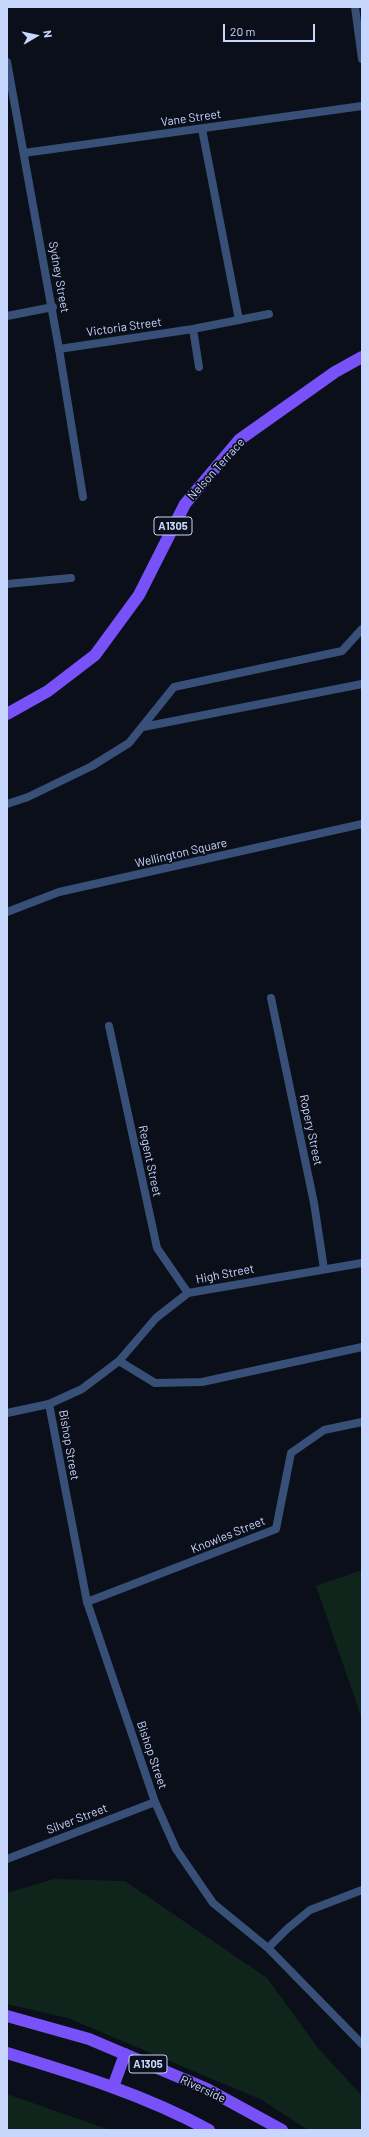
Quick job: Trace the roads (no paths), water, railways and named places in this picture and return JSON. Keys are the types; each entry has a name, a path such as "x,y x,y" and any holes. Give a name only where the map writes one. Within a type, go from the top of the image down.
{"main road":[{"name":"Nelson Terrace","path":"7,714 48,691 95,655 138,595 184,504 240,440 335,372 362,357"},
{"name":"Riverside","path":"7,2016 89,2039 208,2089 282,2130"},
{"path":"7,2053 96,2080 185,2117 209,2130"},
{"path":"113,2087 125,2054"}],"street":[{"path":"355,7 362,59"},
{"name":"Sydney Street","path":"7,62 53,307 83,497"},
{"name":"Vane Street","path":"24,153 362,106"},
{"path":"202,129 239,320"},
{"path":"7,316 53,307"},
{"name":"Victoria Street","path":"59,349 193,329 270,314"},
{"path":"193,329 199,367"},
{"path":"7,584 71,578"},
{"path":"7,804 28,796 92,766 129,743 143,728 174,687 342,651 362,629"},
{"path":"143,728 362,684"},
{"name":"Wellington Square","path":"7,912 59,892 362,824"},
{"name":"Ropery Street","path":"271,998 314,1203 324,1269"},
{"name":"Regent Street","path":"109,1026 157,1248 188,1293"},
{"name":"High Street","path":"7,1413 50,1404 82,1389 119,1361 156,1318 188,1293 362,1262"},
{"path":"119,1361 155,1383 202,1382 362,1347"},
{"name":"Bishop Street","path":"50,1404 87,1602 155,1802 176,1849 213,1903 268,1948 362,2044"},
{"name":"Knowles Street","path":"87,1602 276,1529 291,1453 324,1430 362,1422"},
{"name":"Silver Street","path":"7,1859 155,1802"},
{"path":"268,1948 287,1929 310,1910 362,1890"}]}
